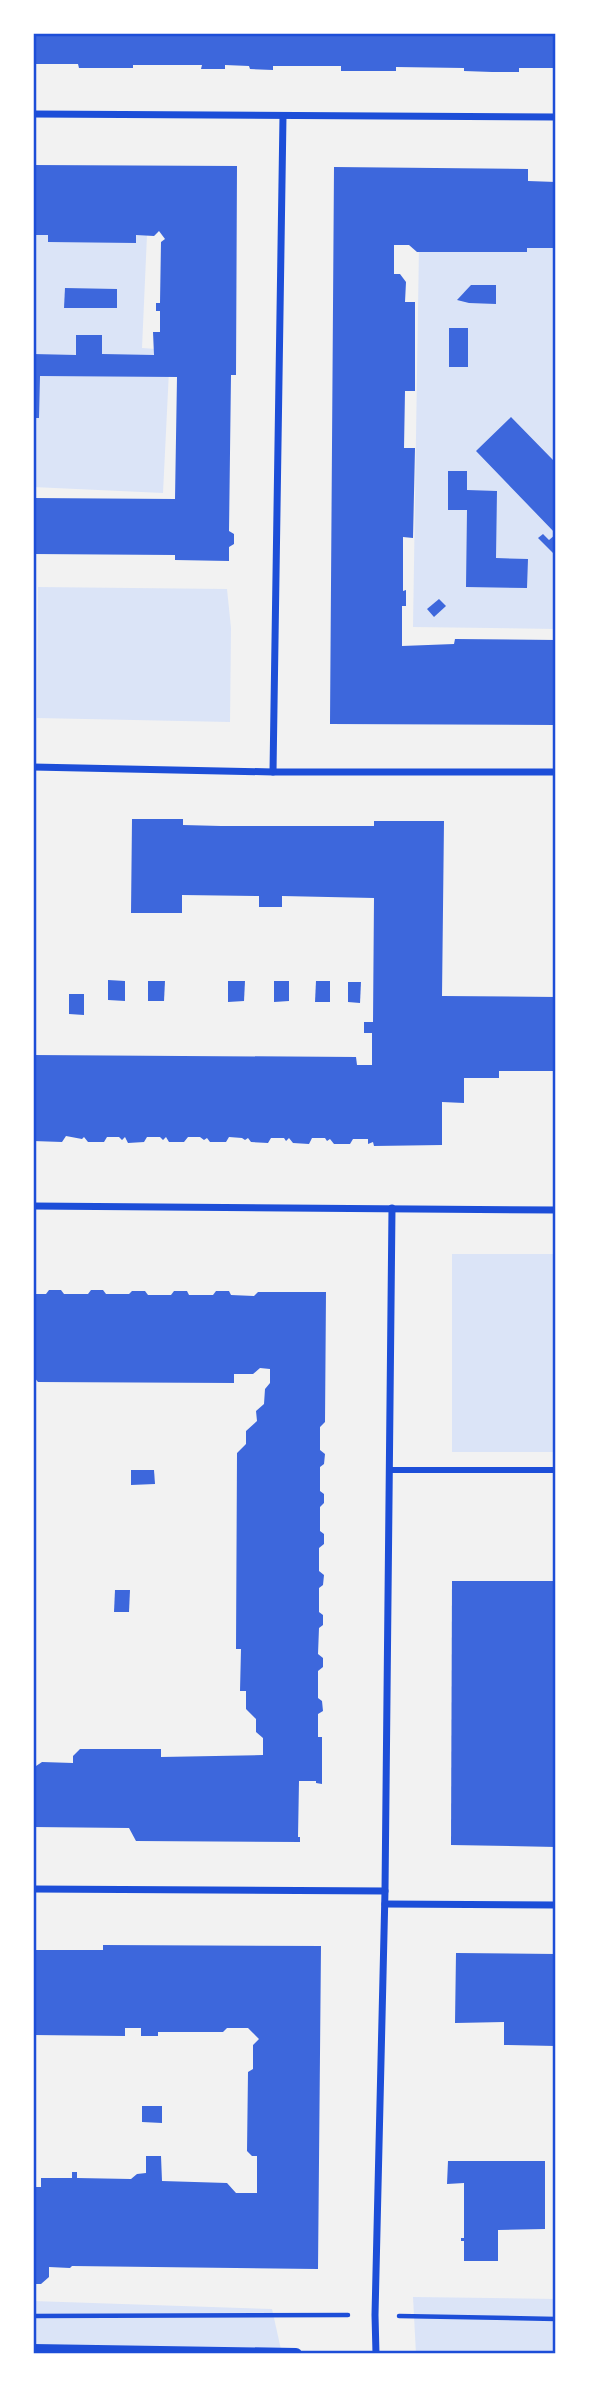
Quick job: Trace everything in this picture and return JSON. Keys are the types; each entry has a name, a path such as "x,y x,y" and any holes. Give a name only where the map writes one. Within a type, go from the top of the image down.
{"street":[{"path":"33,114 556,117"},
{"path":"273,772 283,117"},
{"path":"33,767 273,772 556,772"},
{"path":"33,1206 556,1210"},
{"path":"376,2354 385,1904 392,1208"},
{"path":"389,1470 556,1470"},
{"path":"33,1888 385,1891"},
{"path":"385,1904 556,1905"},
{"path":"33,2350 296,2354"}],"path":[{"path":"33,2316 375,2315 556,2319"}],"shaded area":[{"path":"33,230 147,235 142,348 170,350 163,493 33,487"},
{"path":"419,246 556,248 556,629 413,627"},
{"path":"38,587 227,589 231,628 230,722 37,718"},
{"path":"452,1254 556,1254 556,1452 452,1452"},
{"path":"413,2297 556,2299 556,2354 416,2354"},
{"path":"33,2301 272,2309 282,2354 33,2354"}],"building":[{"path":"33,33 556,33 556,68 519,68 519,72 492,72 464,71 464,68 396,67 396,71 341,71 341,66 273,66 273,70 225,65 225,69 201,69 202,65 79,68 78,64 33,64"},
{"path":"33,165 237,166 236,375 231,375 229,531 234,534 234,544 229,547 229,561 175,560 175,555 33,554 33,498 175,499 177,377 40,376 39,418 33,418 33,354 76,355 76,335 102,335 102,354 154,355 153,332 160,332 160,311 156,311 156,303 160,303 161,242 165,239 159,231 154,236 136,235 136,243 48,242 48,235 33,235"},
{"path":"334,167 528,169 528,181 556,182 556,248 527,248 527,252 417,252 409,245 394,245 394,274 400,274 406,282 405,302 415,302 415,391 405,391 404,448 415,448 413,538 403,537 403,591 406,590 406,606 402,606 402,646 454,644 455,639 556,640 556,725 330,724"},
{"path":"471,285 496,285 496,304 457,300"},
{"path":"65,288 117,289 117,308 64,308"},
{"path":"449,328 468,328 468,367 449,367"},
{"path":"511,417 553,460 556,458 556,534 476,451"},
{"path":"448,471 467,471 467,490 497,491 496,558 528,559 527,588 466,587 467,510 448,510"},
{"path":"543,534 549,540 556,534 556,556 538,538"},
{"path":"439,599 446,606 434,617 427,609"},
{"path":"132,819 183,819 183,825 221,826 374,826 374,821 444,821 442,996 556,997 556,1071 499,1071 499,1078 464,1078 464,1103 442,1102 442,1145 374,1146 373,1142 368,1144 368,1139 353,1139 350,1144 334,1144 325,1138 312,1138 309,1144 293,1143 289,1138 286,1141 284,1138 271,1138 268,1143 229,1137 226,1142 188,1137 184,1142 169,1142 166,1137 163,1140 160,1137 147,1137 144,1142 128,1143 125,1137 122,1140 119,1137 107,1137 104,1142 88,1142 84,1137 82,1139 66,1136 62,1142 33,1141 33,1055 356,1057 357,1065 372,1065 372,1033 364,1033 364,1022 373,1022 374,898 282,896 282,907 259,907 259,896 182,895 182,913 131,913"},
{"path":"108,980 125,981 125,1001 108,1000"},
{"path":"148,981 165,981 164,1001 148,1001"},
{"path":"228,981 245,981 244,1001 228,1002"},
{"path":"274,981 289,981 289,1001 274,1002"},
{"path":"316,981 330,981 330,1002 315,1002"},
{"path":"348,982 361,982 360,1003 348,1002"},
{"path":"69,994 84,994 84,1015 69,1014"},
{"path":"49,1290 61,1290 64,1294 88,1294 91,1290 103,1290 106,1294 145,1291 148,1295 171,1295 174,1291 187,1291 189,1295 213,1295 216,1291 229,1291 231,1295 254,1296 258,1292 326,1292 325,1422 320,1427 320,1450 325,1454 324,1464 320,1467 320,1491 324,1494 324,1503 320,1507 320,1531 324,1534 324,1544 319,1548 319,1571 324,1575 323,1585 319,1588 319,1612 323,1615 323,1625 319,1628 318,1654 323,1658 323,1667 318,1671 318,1698 322,1701 323,1711 318,1714 318,1737 322,1737 322,1784 316,1781 299,1781 300,1842 136,1841 129,1828 33,1827 33,1768 42,1762 73,1763 73,1756 80,1749 161,1749 161,1757 263,1755 263,1738 256,1732 256,1719 246,1709 246,1691 240,1691 241,1649 236,1649 237,1453 246,1444 246,1431 257,1421 256,1411 264,1404 265,1389 270,1383 270,1369 260,1368 253,1374 234,1374 234,1383 38,1382 33,1376 33,1294 46,1294"},
{"path":"131,1470 154,1470 155,1484 131,1485"},
{"path":"452,1581 556,1581 556,1847 451,1845"},
{"path":"115,1590 130,1590 129,1612 114,1612"},
{"path":"103,1945 321,1946 318,2269 49,2267 49,2277 41,2284 33,2284 33,2187 41,2187 41,2178 72,2178 72,2172 77,2172 77,2178 131,2179 137,2174 146,2173 146,2156 161,2156 162,2181 227,2183 236,2193 257,2193 257,2156 252,2156 247,2151 248,2072 253,2069 253,2045 259,2039 248,2028 227,2028 223,2032 158,2032 158,2036 141,2036 141,2028 125,2028 125,2036 33,2035 33,1950 103,1950"},
{"path":"456,1953 556,1954 556,2046 504,2045 504,2022 455,2023"},
{"path":"142,2106 162,2106 162,2123 142,2122"},
{"path":"448,2161 545,2161 545,2229 498,2230 498,2261 464,2261 464,2241 461,2241 461,2238 464,2238 464,2183 447,2184"}]}
